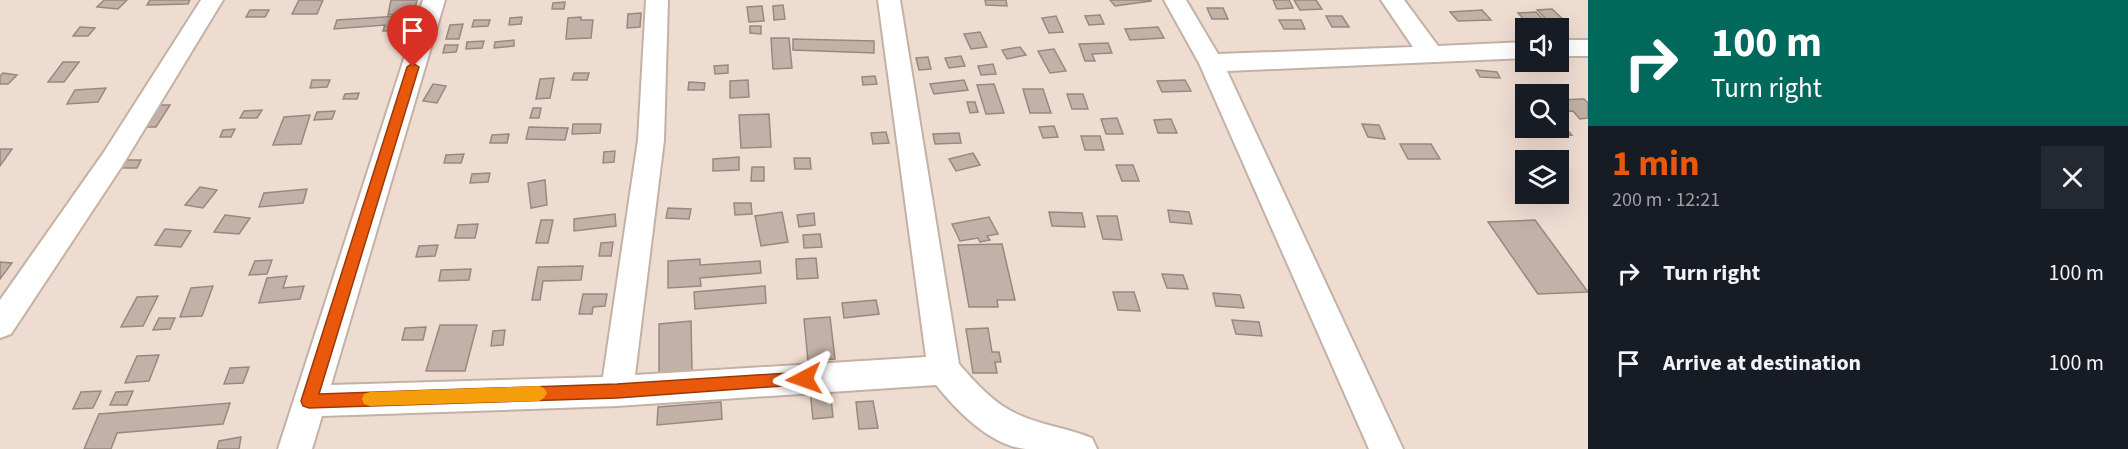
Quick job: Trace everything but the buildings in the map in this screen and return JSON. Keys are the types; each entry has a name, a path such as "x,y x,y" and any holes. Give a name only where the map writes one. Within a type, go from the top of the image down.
{"street":[{"path":"0,325 113,159 212,0"},
{"path":"295,449 434,0"},
{"path":"617,391 651,140 657,0"},
{"path":"889,0 944,370 964,395 990,417 1029,435 1080,449"},
{"path":"1175,0 1210,63 1386,449"},
{"path":"1392,0 1431,54"},
{"path":"1569,48 1588,48"},
{"path":"1210,63 1515,50"},
{"path":"309,401 617,391 944,370"}],"slow traffic":[{"path":"370,399 539,393"}],"route":[{"path":"413,67 309,401 617,391 804,379"}]}
